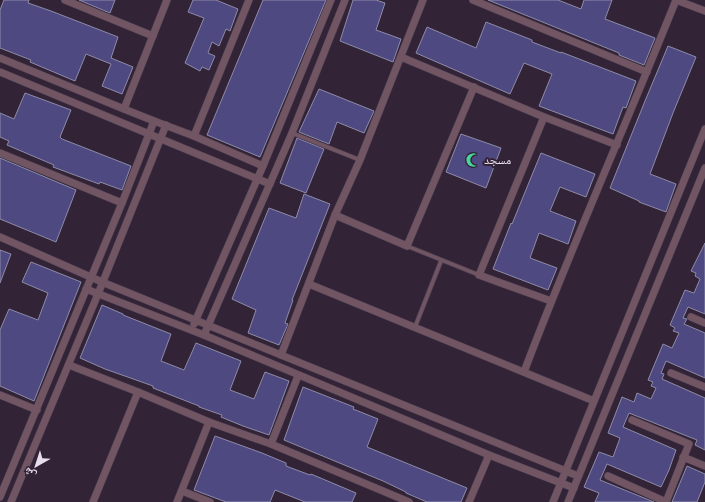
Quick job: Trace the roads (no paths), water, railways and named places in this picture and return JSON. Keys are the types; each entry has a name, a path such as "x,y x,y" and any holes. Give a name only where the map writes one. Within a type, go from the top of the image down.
{"street":[{"path":"65,0 153,36"},
{"path":"124,109 168,0"},
{"path":"194,136 249,0"},
{"path":"191,330 263,166 331,0"},
{"path":"204,335 292,133 345,0"},
{"path":"281,355 335,215 360,160 424,0"},
{"path":"473,0 647,72"},
{"path":"524,372 551,301 676,0 705,11"},
{"path":"0,58 194,136 263,166"},
{"path":"401,58 617,144"},
{"path":"0,72 270,184"},
{"path":"335,215 407,246 474,87"},
{"path":"544,116 479,275 551,301"},
{"path":"0,497 3,481 36,410 122,203 154,121"},
{"path":"11,502 69,365 166,125"},
{"path":"553,502 705,129"},
{"path":"0,153 122,203"},
{"path":"568,502 705,168"},
{"path":"0,236 102,282 578,476"},
{"path":"646,273 659,278"},
{"path":"309,284 594,401"},
{"path":"86,289 204,335 298,376 574,488"},
{"path":"691,317 705,323"},
{"path":"69,365 209,422 271,444 390,499 409,502"},
{"path":"671,373 705,387"},
{"path":"271,444 298,376"},
{"path":"93,502 138,392"},
{"path":"0,395 36,410"},
{"path":"608,476 666,502 689,444 632,420"},
{"path":"177,502 209,422"},
{"path":"469,502 490,455"},
{"path":"683,457 705,466"},
{"path":"182,491 210,502"}],"lane":[{"path":"292,133 360,160"},
{"path":"407,246 441,261 479,275"},
{"path":"415,328 441,261"}],"place":[{"name":"مسجد","path":"473,160"}]}
